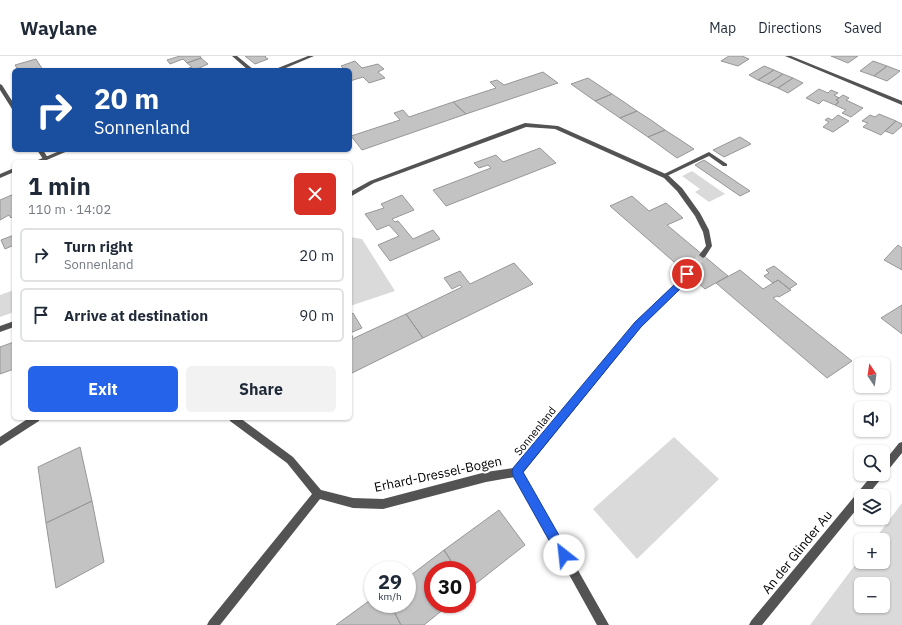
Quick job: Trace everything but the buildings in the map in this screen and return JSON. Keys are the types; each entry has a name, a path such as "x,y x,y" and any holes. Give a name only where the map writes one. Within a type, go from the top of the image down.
{"street":[{"path":"234,56 249,68"},
{"path":"281,68 312,56"},
{"path":"788,56 902,103"},
{"path":"0,86 2,94 12,106"},
{"path":"352,194 372,182 525,125 556,127 665,175 678,187 707,231 710,246 703,255"},
{"path":"41,152 45,158"},
{"path":"40,160 62,152"},
{"path":"665,175 709,154 725,165"},
{"path":"0,176 12,171"},
{"name":"Sonnenland","path":"603,625 517,472 638,325 677,287 687,274"},
{"path":"0,329 12,325"},
{"path":"0,442 33,420"},
{"path":"213,625 318,494 290,460 235,420"},
{"path":"890,461 902,446"},
{"name":"Erhard-Dressel-Bogen","path":"318,494 353,503 383,504 486,477 517,472"},
{"name":"An der Glinder Au","path":"867,489 873,481"},
{"name":"An der Glinder Au","path":"756,625 854,505"}],"shaded area":[{"path":"692,171 725,194 709,202 695,192 700,189 682,176"},
{"path":"352,237 362,239 395,291 352,305"},
{"path":"12,291 12,313 0,317 0,295"},
{"path":"674,437 719,479 637,559 593,509"},
{"path":"902,503 902,625 810,625 854,566 854,569 890,569 890,533 879,533 885,525 890,525 890,519"}],"tunnel":[{"path":"687,274 703,255"}],"route":[{"path":"564,555 517,472 638,325 677,287 687,274"}]}
